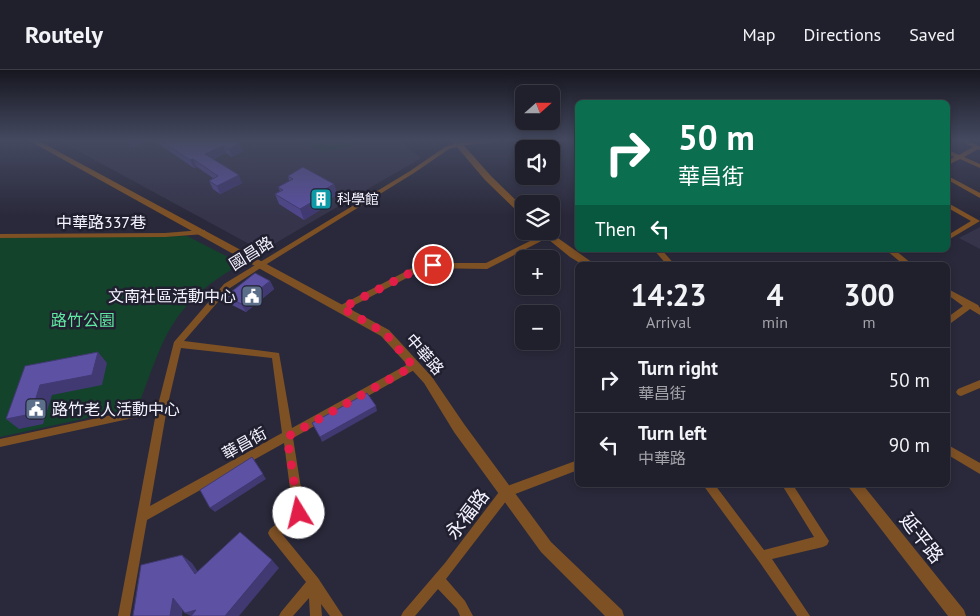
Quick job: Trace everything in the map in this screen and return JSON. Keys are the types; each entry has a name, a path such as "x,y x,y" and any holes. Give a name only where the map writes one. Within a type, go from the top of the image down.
{"street":[{"name":"中華路","path":"79,165 385,333 413,366 428,380 459,428 546,547 616,616"},
{"name":"國昌路","path":"124,616 162,408 177,344 228,286 420,165"},
{"path":"477,165 515,204"},
{"path":"950,179 980,196"},
{"path":"950,206 978,220"},
{"path":"950,237 978,220"},
{"name":"中華路337巷","path":"0,236 165,235 202,232"},
{"path":"342,308 425,265 487,266 533,240"},
{"path":"553,240 586,262"},
{"path":"660,252 668,262"},
{"path":"893,252 905,262"},
{"path":"950,293 980,310"},
{"path":"950,320 970,306"},
{"path":"177,344 276,355 299,513 274,533 314,582 337,616"},
{"name":"華昌街","path":"141,517 413,366"},
{"path":"961,392 980,384"},
{"path":"0,444 162,408"},
{"path":"950,451 980,469"},
{"name":"永福路","path":"407,616 506,492 575,466"},
{"path":"710,487 762,556 804,616"},
{"path":"762,556 823,541 787,487"},
{"name":"延平路","path":"856,487 958,616"},
{"path":"438,579 461,605 467,616"},
{"path":"284,616 314,582"},
{"path":"314,582 316,616"}],"shaded area":[{"path":"105,165 408,165 262,251"},
{"path":"980,227 980,249 959,238"}],"green space":[{"name":"路竹公園","path":"187,236 230,258 231,270 210,284 194,298 170,329 154,364 138,407 0,437 0,238"}],"building":[{"path":"203,165 224,165 239,175 217,186 209,181 218,176"},
{"path":"303,167 334,184 315,195 319,198 300,209 275,194 283,190 278,187 293,179 288,176"},
{"path":"255,273 270,281 241,304 226,296"},
{"path":"98,352 92,375 40,385 31,414 6,419 25,366"},
{"path":"367,393 376,406 320,437 312,423"},
{"path":"252,457 263,474 210,508 200,490"},
{"path":"240,532 272,560 225,616 191,616 196,610 185,613 173,598 170,616 133,616 141,565 182,555 195,574"}],"place":[{"name":"科學館","path":"321,199"},
{"name":"文南社區活動中心","path":"252,296"},
{"name":"路竹老人活動中心","path":"36,409"}],"route":[{"path":"299,513 287,437 413,366 385,333 342,308 425,265 433,265"}]}
